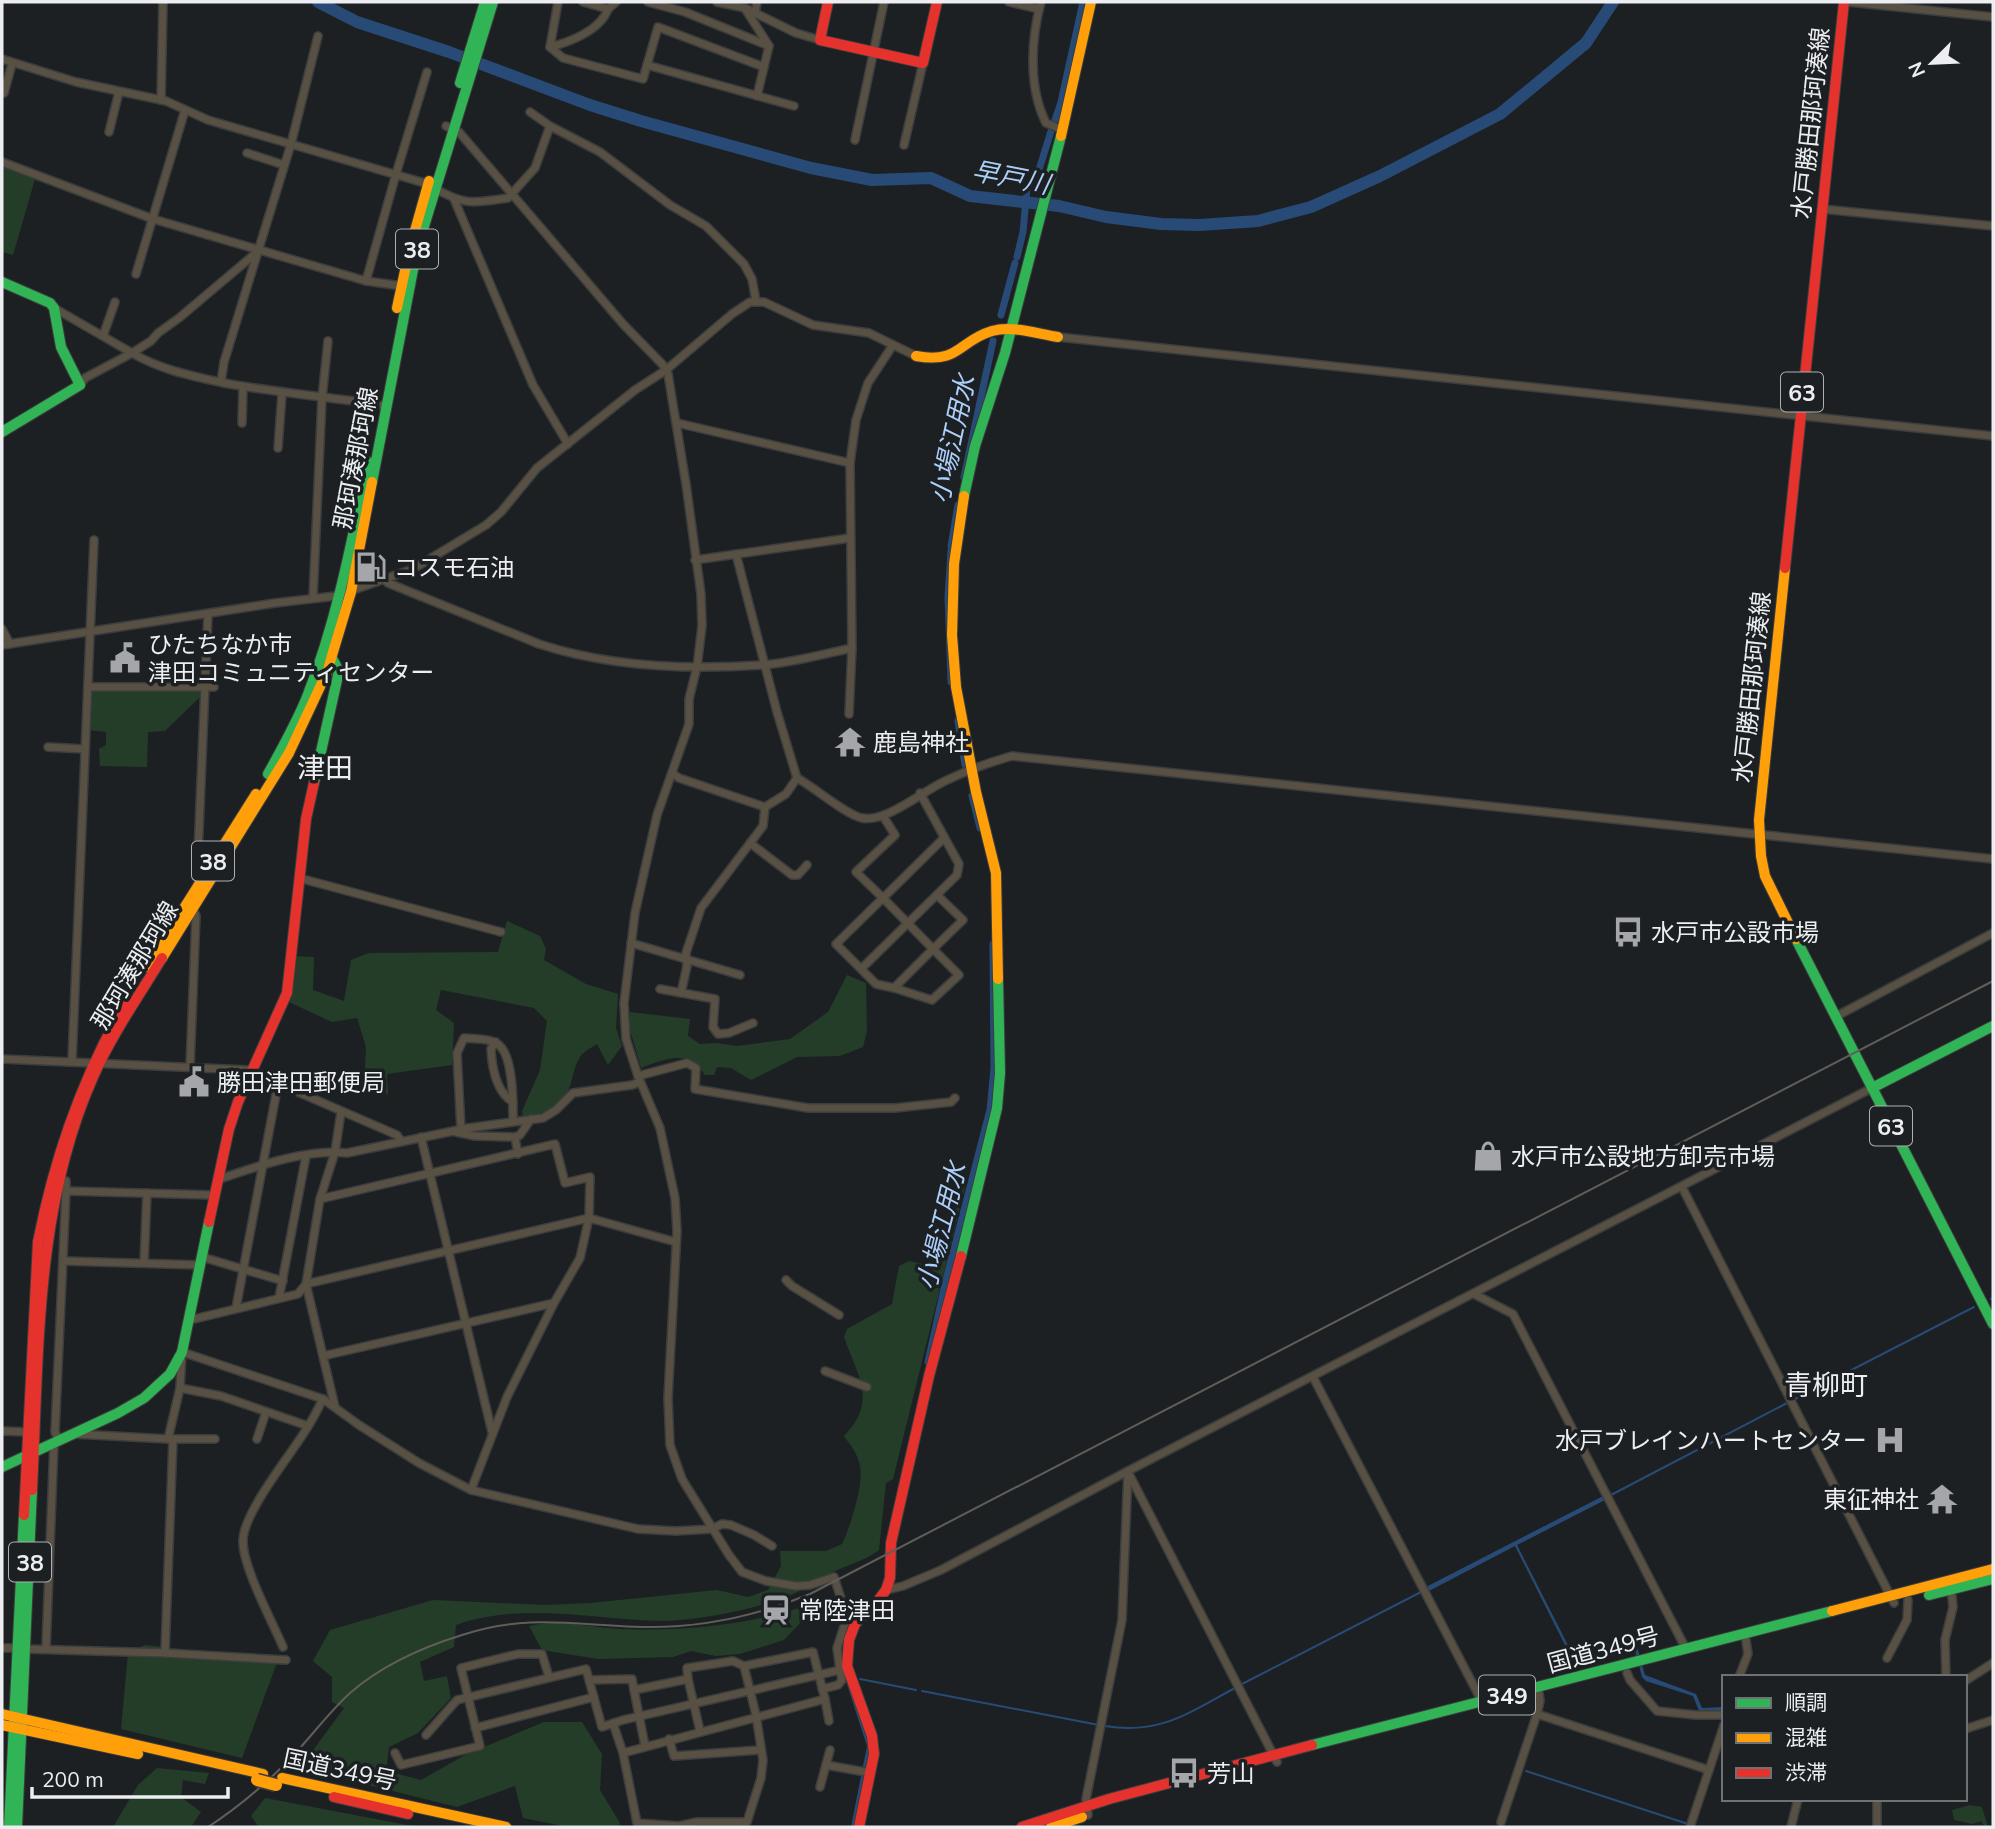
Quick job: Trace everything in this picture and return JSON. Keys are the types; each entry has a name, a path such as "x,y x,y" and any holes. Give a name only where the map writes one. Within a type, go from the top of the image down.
{"main road":[{"name":"那珂湊那珂線","path":"474,50 485,2"},
{"name":"那珂湊那珂線","path":"383,406 402,286 468,68 493,2"},
{"path":"827,2 820,40 923,63 937,2"},
{"path":"859,1827 867,1772 874,1754 872,1736 847,1665 851,1620 886,1590 892,1569 891,1543 929,1376 998,1108 1000,1073 996,873 971,771 953,664 954,564 962,507 975,446 1011,331 1049,188 1091,2"},
{"name":"水戸勝田那珂湊線","path":"1846,2 1763,777 1760,856 1770,889 1993,1324"},
{"name":"那珂湊那珂線","path":"9,1827 12,1722 21,1648 44,1259 76,1121 96,1063 289,753 320,690 332,658 431,186"},
{"path":"2,282 50,303 54,308 61,347 80,385 2,432"},
{"path":"916,356 934,359 946,357 992,331 1058,337"},
{"name":"那珂湊那珂線","path":"31,1454 28,1432 35,1280 42,1220 63,1136 113,1024 292,732 324,656 346,593"},
{"path":"2,1467 144,1398 170,1374 182,1352 216,1180 229,1129 287,993 306,819 339,671 332,658"},
{"path":"1872,1088 1993,1026"},
{"name":"国道349号","path":"1892,1600 1908,1600 1993,1569"},
{"name":"国道349号","path":"1539,1691 1627,1673 1745,1638 1950,1585 1993,1579"},
{"name":"国道349号","path":"1022,1827 1182,1787 1276,1759 1539,1691 1686,1649 1745,1638"},
{"name":"那珂湊那珂線","path":"12,1722 17,1827"},
{"name":"国道349号","path":"12,1722 260,1777 506,1827"},
{"name":"国道349号","path":"279,1781 467,1827"},
{"name":"国道349号","path":"1051,1827 1087,1811"}],"street":[{"path":"161,100 163,2"},
{"path":"550,47 558,2"},
{"path":"583,2 608,9"},
{"path":"550,47 569,42 604,19 608,9 616,2"},
{"path":"648,2 685,12 769,46"},
{"path":"717,2 744,8 796,33 820,40"},
{"path":"755,13 757,2"},
{"path":"855,140 884,2"},
{"path":"1009,2 1040,5 1035,34 1034,83 1046,123 1063,130"},
{"path":"1846,2 1993,17"},
{"path":"744,8 769,46 757,96"},
{"path":"550,47 563,58 643,79 658,27 764,67"},
{"path":"221,382 224,362 291,144 318,36"},
{"path":"2,60 118,92 161,100 208,120 396,174 431,186 454,200 469,203 508,198 512,195 535,168 550,126"},
{"path":"904,145 923,63"},
{"path":"4,93 12,64"},
{"path":"647,65 794,106"},
{"path":"366,281 427,72"},
{"path":"109,132 118,92"},
{"path":"136,274 185,110"},
{"path":"530,112 550,126 600,152 670,205 706,226 744,264 752,279 756,301"},
{"path":"450,126 666,370 677,423 702,626 697,667 689,699 689,724 657,815 635,913 624,1024 639,1079 660,1128 675,1198 676,1242 668,1398 670,1445 678,1472 736,1566 750,1576 796,1586 810,1585 834,1577 851,1620 837,1648 842,1680 838,1685 822,1689"},
{"path":"247,153 284,165"},
{"path":"2,163 153,219 366,281 402,286"},
{"path":"454,200 533,385 568,444"},
{"path":"1822,209 1993,226"},
{"path":"80,385 85,378 151,341 258,251"},
{"path":"2,629 6,645 89,633 346,593 413,569 486,525 501,512 537,468 750,302 756,301 813,325 860,330 916,356"},
{"path":"103,336 115,302"},
{"path":"54,308 132,353 176,372 282,394 383,406"},
{"path":"1058,337 1993,436"},
{"path":"313,598 322,398 328,341"},
{"path":"849,714 852,648 850,463 856,420 868,383 893,345"},
{"path":"242,423 243,387"},
{"path":"278,448 282,394"},
{"path":"677,423 850,463"},
{"path":"695,560 850,538"},
{"path":"72,1061 94,540"},
{"path":"736,554 797,778 816,788 854,816 864,819 883,816 945,780 1012,756 1993,859"},
{"path":"385,580 562,651 612,661 697,667 765,665 852,648"},
{"path":"200,882 197,878 208,614"},
{"path":"88,687 214,687"},
{"path":"320,690 334,693"},
{"path":"48,747 85,749"},
{"path":"672,773 679,778 765,807"},
{"path":"765,807 786,794 797,778"},
{"path":"862,968 957,876 959,864 920,793"},
{"path":"681,993 686,953 701,908 763,826 765,807"},
{"path":"883,816 895,835 856,872 883,898 909,923 959,975 932,1000 876,984 836,944 883,898 944,838"},
{"path":"750,843 792,875 798,875 807,865"},
{"path":"299,878 500,932"},
{"path":"894,988 964,920 937,895"},
{"path":"190,1067 196,916 193,908"},
{"path":"1835,1017 1993,933"},
{"path":"631,943 740,975"},
{"path":"660,989 715,999 713,1027 718,1034 729,1033 753,1023"},
{"path":"457,1131 457,1053 464,1038 496,1042 504,1050 513,1102 513,1121"},
{"path":"496,1042 491,1049 495,1077 505,1098 513,1102"},
{"path":"2,1059 247,1070 397,1135 401,1141"},
{"path":"216,1180 263,1165 306,1156 347,1153 421,1137 543,1118 573,1093 632,1085 639,1079 687,1063 696,1068 695,1089 808,1108 895,1108 951,1102 955,1098"},
{"path":"236,1308 278,1084"},
{"path":"886,1590 941,1570 1872,1088"},
{"path":"335,1408 306,1284 320,1199 335,1152 341,1112"},
{"path":"457,1131 475,1136 515,1137 520,1135 531,1119"},
{"path":"421,1137 492,1433"},
{"path":"515,1137 519,1154"},
{"path":"320,1199 555,1144 565,1183 590,1177 589,1218 580,1258 554,1303 492,1433 471,1490"},
{"path":"279,1298 306,1156"},
{"path":"46,1649 63,1261 62,1185 147,1193 213,1195"},
{"path":"1682,1187 1892,1600"},
{"path":"144,1263 147,1193"},
{"path":"190,1320 298,1294 306,1284 589,1218 676,1242"},
{"path":"63,1261 201,1261 243,1269 283,1281"},
{"path":"786,1280 839,1315"},
{"path":"1474,1294 1513,1314 1686,1649"},
{"path":"323,1356 554,1303"},
{"path":"165,1653 171,1439 180,1388 182,1352 323,1399 419,1463 471,1490 638,1529 676,1531 731,1525 772,1546"},
{"path":"825,1371 867,1387"},
{"path":"1313,1377 1482,1706"},
{"path":"180,1388 221,1396 308,1426"},
{"path":"283,1647 248,1566 243,1542 245,1528 323,1399"},
{"path":"257,1439 266,1412"},
{"path":"2,1431 28,1432"},
{"path":"74,1434 171,1439 215,1438"},
{"path":"1087,1811 1122,1620 1130,1483 1128,1471"},
{"path":"1130,1483 1276,1759"},
{"path":"1946,1675 1945,1640 1954,1607 1950,1585"},
{"path":"1887,1658 1907,1620 1908,1600"},
{"path":"1740,1675 1748,1654 1745,1638"},
{"path":"2,1648 286,1660"},
{"path":"700,1731 687,1668 733,1661 744,1666 813,1652 829,1721"},
{"path":"395,1752 401,1765 480,1746 461,1668 518,1654 542,1654 549,1677"},
{"path":"1967,1681 1993,1662"},
{"path":"613,1723 623,1753 637,1823 679,1827 697,1822 747,1822 761,1778 763,1760 744,1666"},
{"path":"426,1735 457,1700 586,1669 602,1727 840,1670"},
{"path":"1627,1673 1657,1711 1722,1715"},
{"path":"590,1680 632,1679 645,1746"},
{"path":"634,1690 688,1679"},
{"path":"1501,1822 1537,1714 1539,1691"},
{"path":"475,1728 594,1697"},
{"path":"623,1753 756,1715 825,1699"},
{"path":"1537,1714 1709,1770"},
{"path":"1967,1728 1993,1720"},
{"path":"1690,1827 1722,1731"},
{"path":"669,1739 674,1756 760,1750"},
{"path":"820,1787 830,1750"},
{"path":"826,1765 867,1772"},
{"path":"1791,1827 1798,1801"},
{"path":"1877,1801 1877,1827"}],"green space":[{"path":"2,166 35,179 13,255 2,252"},
{"path":"88,689 201,689 200,697 165,731 148,732 147,767 100,766 99,749 106,745 106,732 88,730"},
{"path":"507,921 540,936 546,949 544,960 586,984 618,994 616,1028 622,1046 608,1065 597,1044 584,1053 577,1062 566,1095 558,1105 548,1111 523,1117 522,1111 540,1070 547,1021 534,1008 441,990 436,1010 454,1023 452,1065 387,1074 388,1095 375,1083 365,1067 366,1047 357,1018 332,1022 289,1002 295,956 314,957 313,990 344,1001 351,960 369,953 498,952"},
{"path":"847,975 866,983 867,1031 863,1047 840,1056 797,1057 751,1080 731,1068 717,1067 714,1075 705,1075 691,1061 676,1058 641,1068 629,1026 630,1012 690,1019 688,1036 700,1044 737,1046 790,1039 828,1012"},
{"path":"966,1183 893,1479 886,1483 879,1550 789,1596 707,1617 658,1621 530,1613 480,1618 456,1625 454,1647 420,1662 424,1681 447,1676 451,1698 418,1733 389,1747 386,1771 421,1780 465,1755 544,1722 582,1722 602,1754 600,1790 620,1823 619,1827 568,1827 523,1818 515,1786 457,1807 300,1768 344,1708 332,1702 332,1677 313,1661 330,1630 433,1600 546,1605 717,1590 748,1597 768,1590 781,1566 780,1551 826,1551 842,1544 856,1506 861,1474 858,1458 844,1436 854,1423 863,1400 859,1377 844,1337 847,1329 892,1304 899,1266 909,1261 927,1265 952,1206 953,1188"},
{"path":"822,1600 836,1600 839,1608 833,1618 801,1622 784,1640 740,1654 716,1656 691,1651 673,1657 598,1659 542,1650 529,1626 552,1623 647,1630 723,1625 774,1615"},
{"path":"145,1645 242,1656 279,1657 242,1758 121,1729 128,1653"},
{"path":"157,1768 209,1773 205,1784 183,1780 181,1797 201,1812 191,1827 113,1827 138,1785"},
{"path":"265,1798 418,1827 259,1827 251,1816"},
{"path":"1970,1805 1982,1807 1988,1827 1981,1821 1972,1824 1954,1820 1952,1810"}],"water":[{"path":"1605,1495 1607,1499 1517,1545 1576,1661 1637,1647 1645,1675 1696,1694 1702,1708 1722,1707 1722,1713 1699,1711 1693,1696 1646,1681 1642,1677 1635,1650 1575,1665 1515,1546 1427,1592 1424,1588"},
{"path":"845,1665 871,1746 856,1827 851,1827 867,1746 841,1666"}],"waterway":[{"name":"早戸川","path":"318,2 357,22 449,52 590,105 811,168 872,180 931,178 970,196 1059,206 1106,217 1161,224 1200,225 1258,221 1311,207 1380,176 1500,114 1586,43 1613,2"},
{"name":"小場江用水","path":"1054,123 1083,2"},
{"name":"小場江用水","path":"1017,257 1023,232 1027,188 1038,173 1052,128"},
{"name":"小場江用水","path":"1001,315 1015,263"},
{"name":"小場江用水","path":"964,477 993,341"},
{"name":"小場江用水","path":"951,546 958,505"},
{"name":"小場江用水","path":"951,551 948,597 951,682"},
{"name":"小場江用水","path":"958,721 965,765"},
{"name":"小場江用水","path":"972,796 980,828"},
{"name":"小場江用水","path":"928,1362 946,1280 990,1110 994,1068 993,944"},
{"path":"1795,1399 1974,1307"},
{"path":"1611,1495 1789,1402"},
{"path":"1242,1684 1421,1592"},
{"path":"860,1679 916,1690"},
{"path":"1105,1726 1124,1728 1158,1725 1188,1713 1235,1688"},
{"path":"922,1691 1099,1725"},
{"path":"1526,1771 1688,1824"}],"railway":[{"path":"208,1827 239,1805 277,1772 350,1693 403,1658 462,1635 511,1624 557,1622 651,1627 692,1625 752,1614 810,1594 1993,981"}],"traffic: fast":[{"path":"460,83 485,2"},
{"path":"372,482 417,249 493,2"},
{"path":"964,496 975,446 1005,353 1061,136"},
{"path":"2,282 50,303 54,308 61,347 80,385 2,432"},
{"path":"268,774 303,707 318,668 343,581 368,462"},
{"path":"314,783 339,671 332,658"},
{"path":"1796,939 1993,1324"},
{"path":"961,1256 997,1108 1000,1073 998,979"},
{"path":"1872,1088 1993,1026"},
{"path":"2,1467 118,1413 144,1398 170,1374 182,1352 209,1222"},
{"path":"17,1827 32,1490"},
{"path":"9,1827 24,1515"},
{"path":"1929,1595 1993,1579"},
{"path":"1312,1745 1832,1611"}],"traffic: slow":[{"path":"1061,136 1091,2"},
{"path":"397,308 429,181"},
{"path":"916,356 942,357 981,335 1000,329 1016,329 1058,337"},
{"path":"162,958 289,753 327,672 351,592 372,482"},
{"path":"964,496 954,564 952,635 956,687 976,792 996,873 998,979"},
{"path":"1785,568 1759,820 1765,876 1796,939"},
{"path":"147,967 256,794"},
{"path":"1832,1611 1993,1569"},
{"path":"2,1714 263,1774"},
{"path":"2,1725 138,1754"},
{"path":"282,1778 506,1827"},
{"path":"257,1780 276,1785"},
{"path":"1051,1827 1082,1817"}],"traffic: jam":[{"path":"828,2 820,40 923,63 937,2"},
{"path":"1785,568 1844,2"},
{"path":"209,1222 229,1129 238,1102 287,993 306,819 314,783"},
{"path":"32,1490 43,1280 60,1177 74,1126 93,1077 116,1032 162,958"},
{"path":"24,1515 38,1242 53,1178 72,1116 97,1057 128,999"},
{"path":"859,1827 874,1754 872,1736 847,1666 849,1640 855,1624 877,1602 886,1590 890,1578 891,1543 929,1376 961,1256"},
{"path":"1022,1827 1109,1799 1312,1745"},
{"path":"334,1797 408,1814"}],"place":[{"name":"コスモ石油","path":"371,567"},
{"name":"ひたちなか市 津田コミュニティセンター","path":"125,658"},
{"name":"鹿島神社","path":"850,742"},
{"name":"水戸市公設市場","path":"1628,932"},
{"name":"勝田津田郵便局","path":"194,1082"},
{"name":"水戸市公設地方卸売市場","path":"1488,1156"},
{"name":"水戸ブレインハートセンター","path":"1890,1440"},
{"name":"東征神社","path":"1942,1499"},
{"name":"常陸津田","path":"776,1610"},
{"name":"芳山","path":"1184,1773"}],"district":[{"name":"津田","path":"325,767"},
{"name":"青柳町","path":"1826,1384"}]}
